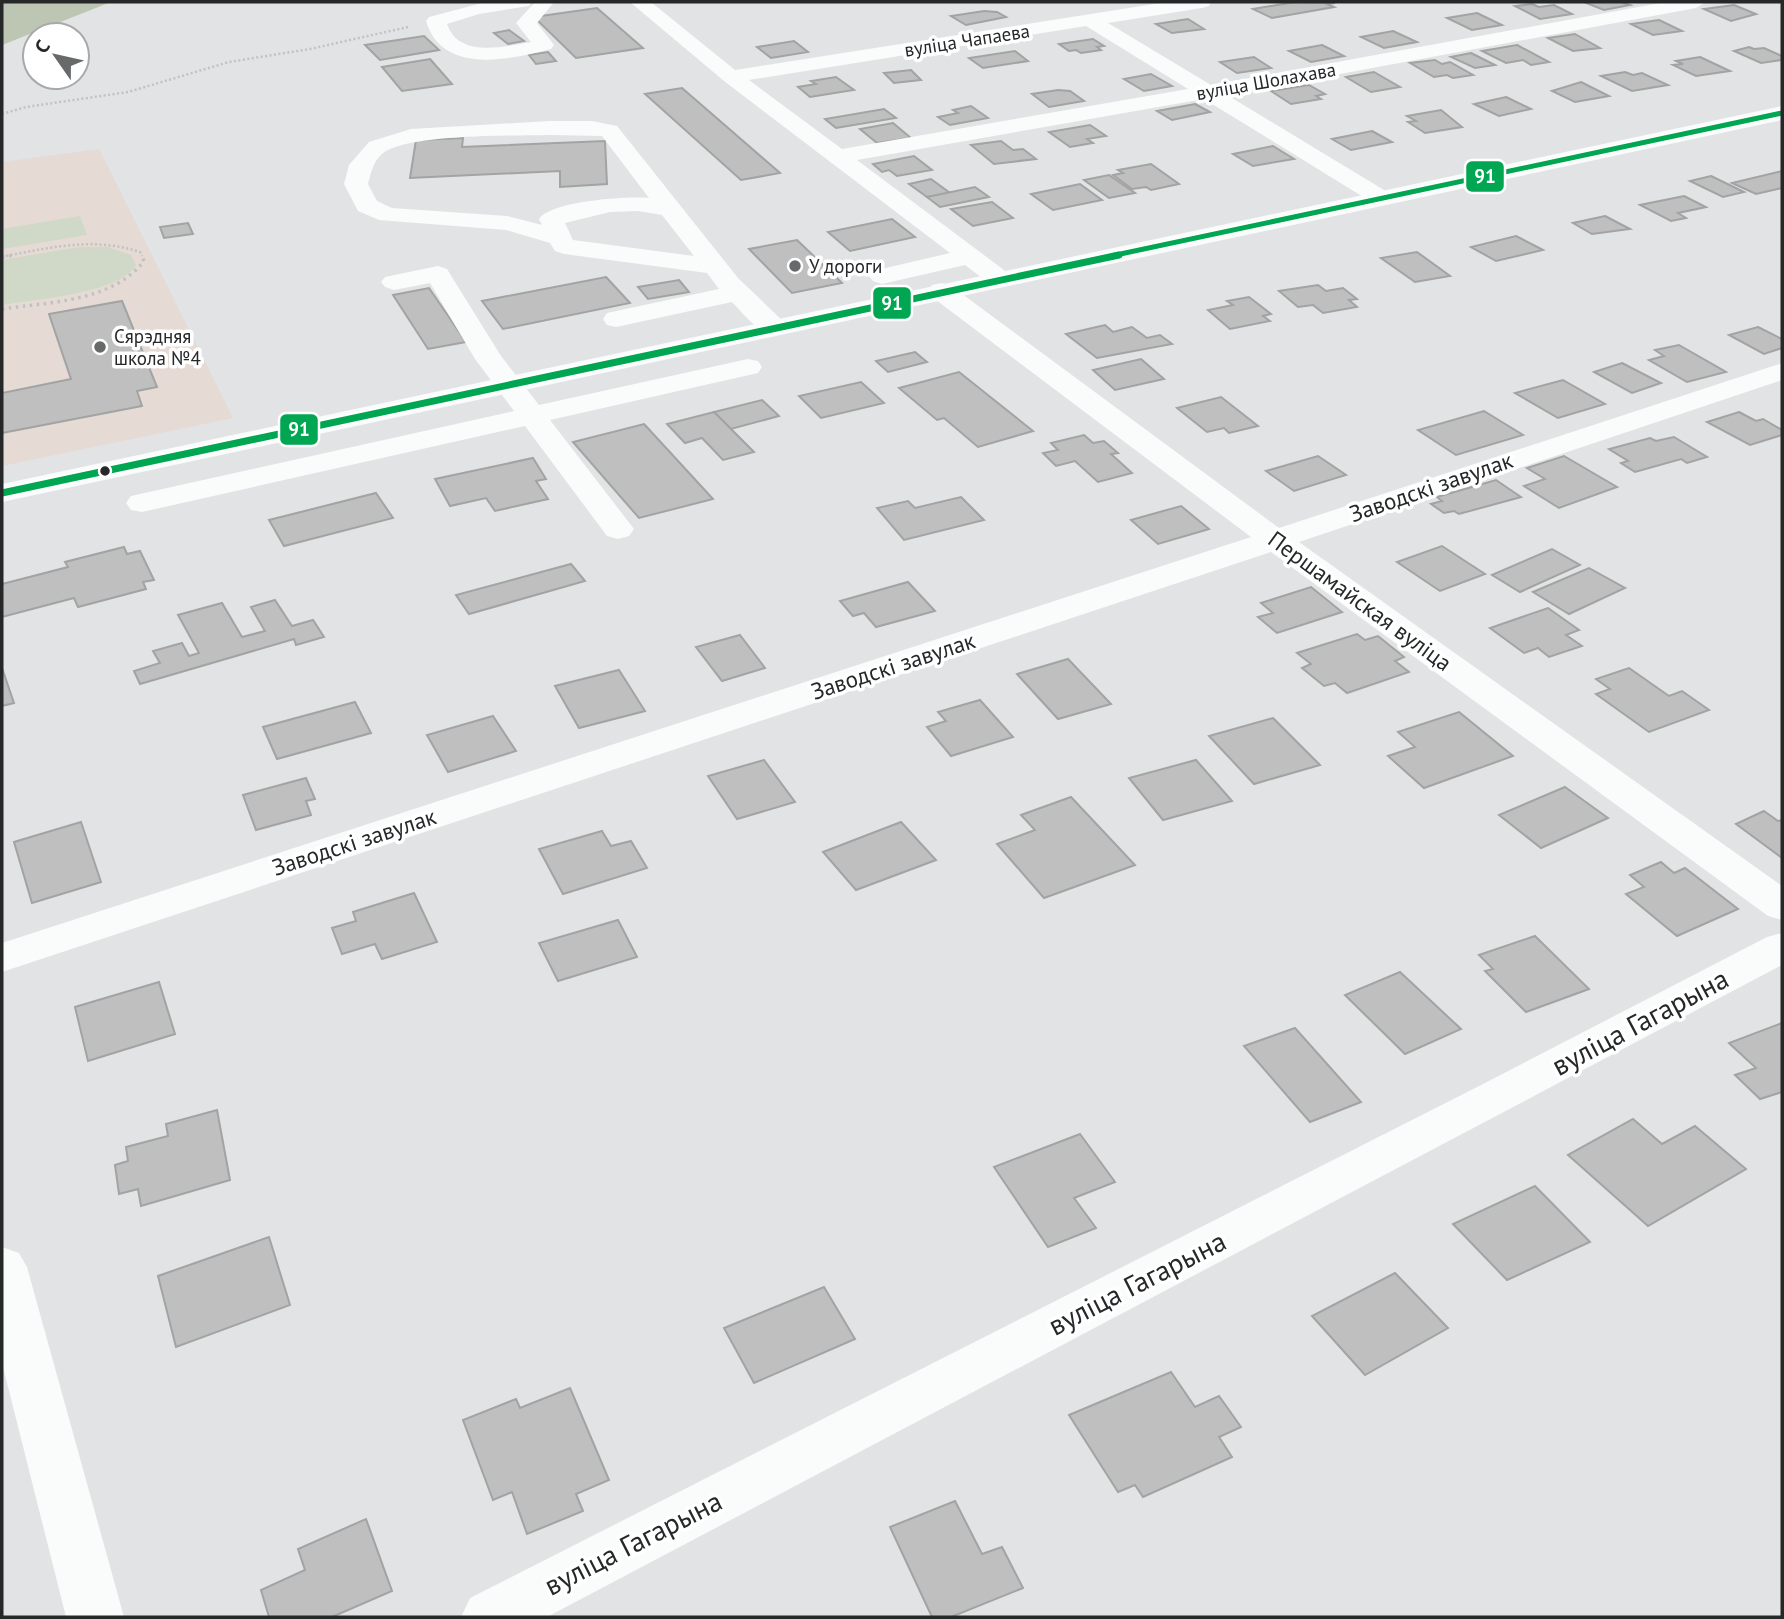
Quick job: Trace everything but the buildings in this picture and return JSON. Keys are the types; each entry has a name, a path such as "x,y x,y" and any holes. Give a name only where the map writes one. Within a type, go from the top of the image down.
{"street":[{"path":"522,2 478,9 436,21 437,29 454,48 468,53 513,53 544,45 526,23 545,2"},
{"path":"639,2 835,157 999,278"},
{"name":"вуліца Чапаева","path":"731,77 1202,2"},
{"name":"вуліца Шолахава","path":"835,157 1696,2"},
{"path":"1090,20 1381,198"},
{"path":"2,493 941,290 1782,113"},
{"path":"560,238 507,223 388,215 367,206 356,184 361,165 377,147 419,134 592,128 609,131 714,266 773,327"},
{"path":"670,209 638,202 594,205 551,219 564,246 714,266"},
{"path":"882,276 970,256"},
{"path":"394,282 438,274 489,359 618,529"},
{"name":"Першамайская вуліца","path":"941,290 1275,540 1782,906"},
{"path":"616,319 738,293"},
{"path":"142,503 748,367"},
{"name":"Заводскі завулак","path":"2,958 1782,371"},
{"name":"вуліца Гагарына","path":"490,1617 1782,947"},
{"path":"2,1267 96,1617"}],"path":[{"path":"2,114 26,107 128,92 229,62 310,49 436,21"},
{"path":"2,257 79,243 100,243 133,249 140,252 144,261 132,277 107,290 2,309"}],"shaded area":[{"path":"99,149 233,418 2,466 2,162"}],"green space":[{"path":"2,2 111,2 63,21 21,21 21,38 2,45"},
{"path":"80,216 87,235 2,249 2,229"},
{"path":"79,247 108,247 131,255 136,265 112,283 94,289 2,305 2,260"}],"transit line":[{"name":"91","path":"2,493 1782,113"}],"place":[{"name":"У дороги","path":"795,266"},
{"name":"Сярэдняя школа №4","path":"100,347"}]}
